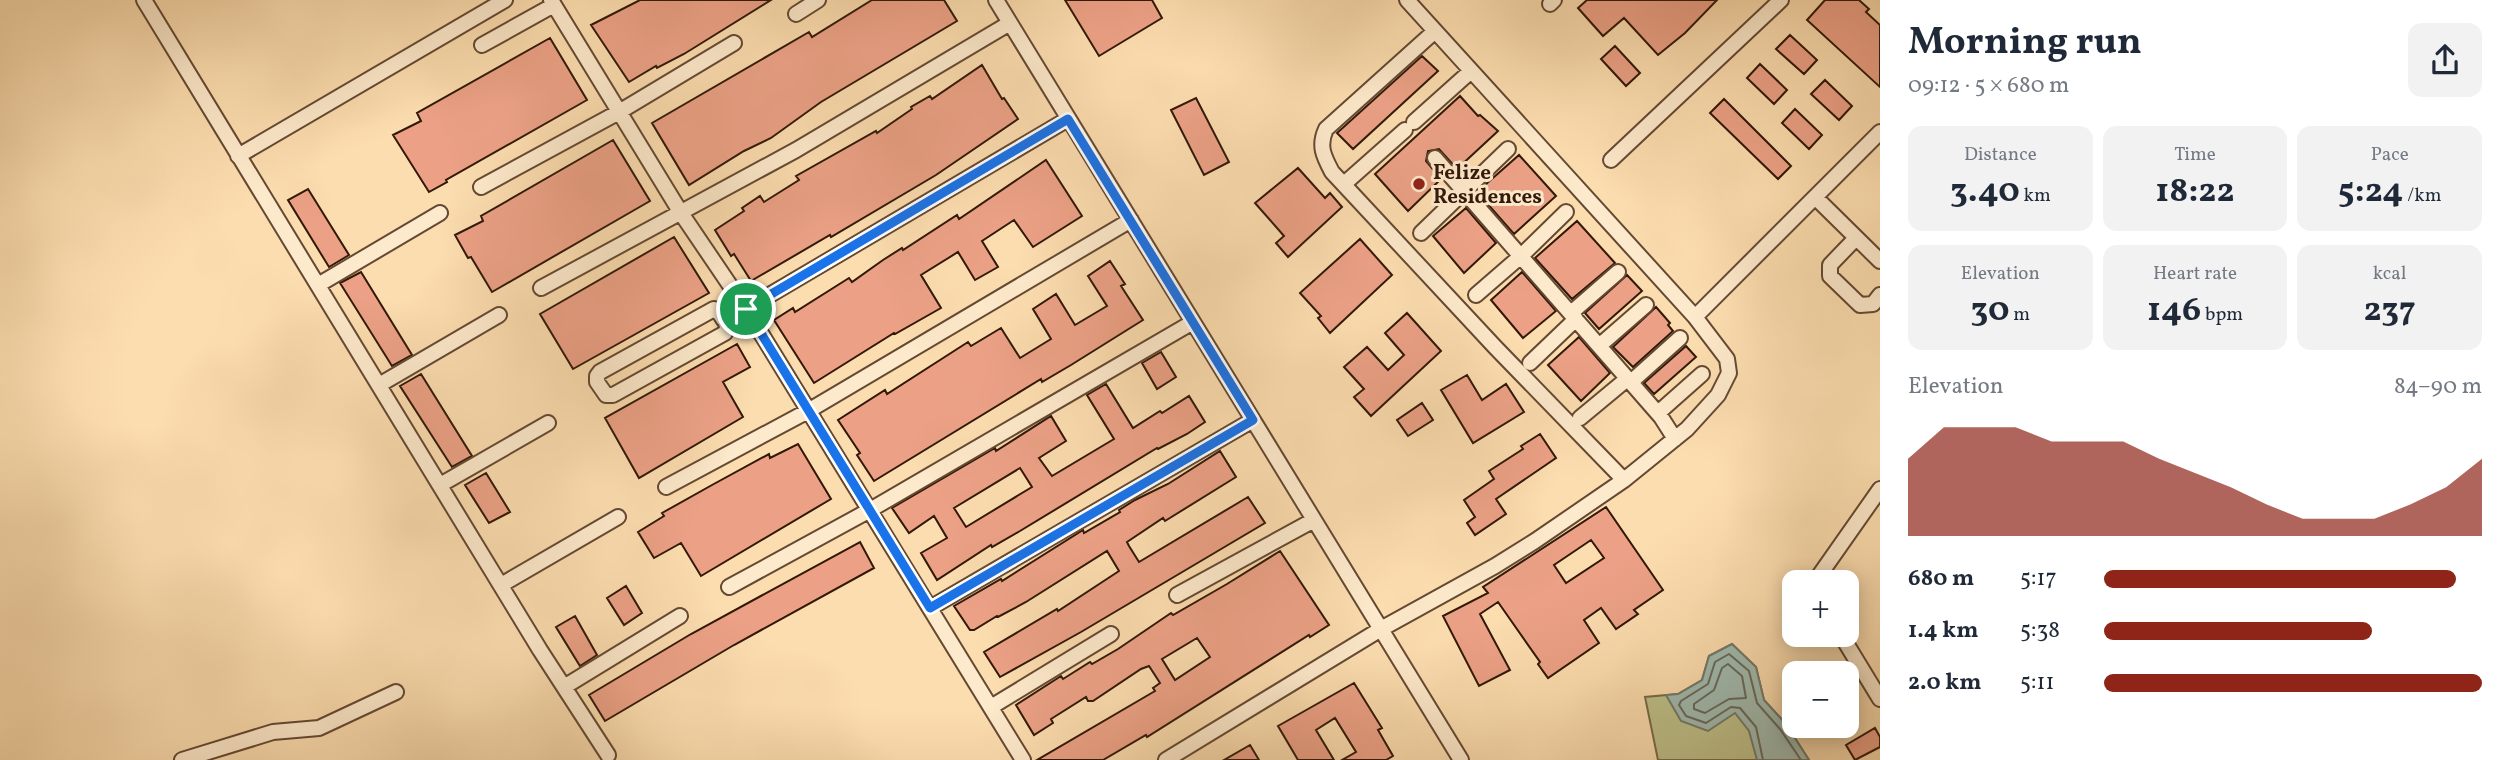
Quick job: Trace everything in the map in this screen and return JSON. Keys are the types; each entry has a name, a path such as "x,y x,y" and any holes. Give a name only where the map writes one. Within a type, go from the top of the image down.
{"street":[{"path":"144,0 501,585 608,755"},
{"path":"238,156 505,0"},
{"path":"796,14 818,0"},
{"path":"996,0 1461,760"},
{"path":"1166,760 1381,629 1495,566 1624,480 1675,439 1718,396 1730,373 1727,359 1695,317 1407,0"},
{"path":"1611,160 1781,0"},
{"path":"482,46 552,3 681,213 746,309 1023,760"},
{"path":"541,288 796,150 1010,23"},
{"path":"1435,31 1326,129 1321,146 1324,157 1332,172 1624,480"},
{"path":"481,187 619,112 734,43"},
{"path":"1344,184 1471,71"},
{"path":"723,319 746,309 1068,119"},
{"path":"1695,317 1880,132"},
{"path":"1421,233 1508,149"},
{"path":"1436,158 1658,413 1675,439"},
{"path":"1815,197 1880,261"},
{"path":"1476,295 1566,212"},
{"path":"318,285 440,213"},
{"path":"666,486 808,411 1130,220"},
{"path":"1856,238 1830,265 1830,276 1860,305 1873,304 1880,295"},
{"path":"1530,363 1618,272"},
{"path":"1600,346 1646,306"},
{"path":"708,310 718,311 723,319 728,326 725,333 614,395 606,395 597,383 600,372 708,310"},
{"path":"379,385 499,315"},
{"path":"729,587 870,510 1193,322"},
{"path":"1580,418 1680,338"},
{"path":"1658,413 1702,374"},
{"path":"930,608 1253,420"},
{"path":"440,485 548,424"},
{"path":"1823,570 1880,489"},
{"path":"501,585 618,517"},
{"path":"1177,595 1314,520"},
{"path":"564,687 680,616"},
{"path":"991,708 1111,634"},
{"path":"1848,647 1880,699"},
{"path":"182,760 211,756 273,732 319,729 396,692"}],"green space":[{"path":"1732,644 1756,667 1764,700 1782,720 1782,738 1795,738 1809,760 1658,760 1645,697 1678,694 1702,680 1709,656"}],"water":[{"path":"1732,644 1756,667 1764,700 1782,720 1782,738 1795,738 1809,760 1757,760 1749,731 1735,713 1708,731 1681,721 1666,695 1678,694 1702,680 1709,656"}],"building":[{"path":"640,0 771,0 684,54 629,82 591,25"},
{"path":"872,0 944,0 957,21 821,102 771,138 744,151 689,185 652,123 809,32 812,37"},
{"path":"1065,0 1152,0 1162,18 1099,56"},
{"path":"1587,0 1717,0 1685,33 1658,55 1624,18 1603,36 1578,8"},
{"path":"1825,0 1859,0 1869,9 1866,12 1880,25 1880,87 1807,20"},
{"path":"1790,35 1817,60 1804,74 1776,49"},
{"path":"550,38 587,100 429,192 393,135 421,121 417,113"},
{"path":"1615,46 1640,73 1626,86 1601,59"},
{"path":"1422,56 1438,71 1353,149 1337,133"},
{"path":"1760,64 1787,90 1774,104 1747,78"},
{"path":"982,65 1002,99 1004,98 1018,119 936,175 751,281 715,230 744,211 742,208 760,196 764,202 799,180 796,176 876,131 877,133 912,109 911,107 930,96 932,99"},
{"path":"1825,80 1852,106 1839,120 1811,94"},
{"path":"1460,96 1478,116 1498,131 1457,169 1439,149 1428,151 1426,161 1441,179 1408,211 1375,174"},
{"path":"1196,98 1229,162 1204,175 1171,110"},
{"path":"1724,99 1791,166 1778,179 1710,113"},
{"path":"1795,109 1822,135 1809,149 1782,123"},
{"path":"613,140 650,201 492,292 455,235 483,221 481,216"},
{"path":"1519,155 1556,196 1514,234 1477,192"},
{"path":"1046,160 1082,216 1033,247 1014,220 982,241 998,267 975,280 958,252 921,275 941,308 894,333 814,383 774,320 793,308 795,312 849,278 852,282 957,215 959,219"},
{"path":"1298,168 1325,198 1330,193 1342,207 1288,257 1276,243 1284,236 1255,203"},
{"path":"308,189 349,255 329,267 288,200"},
{"path":"1466,208 1496,243 1464,273 1433,236"},
{"path":"1577,221 1615,263 1572,299 1535,258"},
{"path":"674,237 709,293 573,369 540,314"},
{"path":"1360,239 1392,275 1330,333 1318,318 1321,316 1300,293"},
{"path":"1110,261 1125,284 1121,286 1143,320 874,481 857,455 860,453 838,420 885,390 887,394 968,342 971,346 1001,328 1020,358 1051,339 1033,309 1056,294 1075,325 1107,306 1088,276"},
{"path":"361,272 412,355 392,366 340,283"},
{"path":"1522,272 1556,311 1523,338 1491,300"},
{"path":"1627,275 1642,291 1599,329 1585,313"},
{"path":"1656,307 1670,323 1668,325 1673,331 1633,367 1613,347"},
{"path":"1407,313 1441,351 1371,416 1354,397 1364,389 1344,367 1367,347 1388,370 1404,355 1385,333"},
{"path":"1579,337 1610,373 1581,401 1548,365"},
{"path":"737,344 750,367 723,382 743,417 639,478 605,418"},
{"path":"1686,346 1696,357 1654,394 1644,383"},
{"path":"1161,352 1176,377 1157,389 1142,363"},
{"path":"421,374 472,456 452,467 400,386"},
{"path":"1467,375 1482,400 1506,384 1524,412 1473,443 1441,390"},
{"path":"1106,384 1133,428 1189,396 1205,422 1020,531 992,547 991,545 937,580 921,553 947,538 934,516 909,533 892,508 995,448 996,451 1051,416 1066,441 1039,458 1052,476 1114,439 1087,395","holes":["1020,468 1032,487 966,527 954,508"]},
{"path":"1422,403 1433,420 1408,436 1397,420"},
{"path":"1540,434 1556,458 1496,499 1506,514 1475,535 1467,523 1475,517 1464,500 1494,479 1489,471 1523,449 1521,446"},
{"path":"798,444 831,499 701,576 681,543 654,558 638,532 664,516 662,513 769,454 770,458"},
{"path":"1220,451 1236,477 1165,521 1163,518 1127,542 1139,562 1248,497 1265,523 1000,677 984,652 1057,609 1058,611 1119,571 1107,551 1026,602 974,630 970,630 954,606 1001,579 1002,581 1083,530 1084,533"},
{"path":"486,473 510,512 489,523 465,485"},
{"path":"1606,507 1663,590 1634,610 1638,614 1616,629 1601,608 1584,620 1599,643 1548,678 1538,664 1540,662 1498,602 1480,614 1510,670 1479,686 1443,616 1488,593 1483,587","holes":["1591,540 1604,558 1566,583 1554,565"]},
{"path":"860,542 874,568 734,645 605,721 589,695 691,634"},
{"path":"1280,551 1329,625 1147,737 1146,735 1103,760 1037,760 1155,691 1153,688 1160,683 1149,666 1141,669 1093,701 1088,701 1086,697 1051,719 1053,723 1034,735 1016,705 1061,676 1063,679 1090,662 1092,664 1171,613 1173,615","holes":["1197,638 1210,657 1175,680 1162,659"]},
{"path":"626,586 642,613 624,625 607,598"},
{"path":"575,616 597,655 580,666 556,627"},
{"path":"1354,683 1382,728 1378,730 1393,756 1386,760 1342,760 1356,752 1335,718 1316,730 1334,760 1298,760 1278,726"},
{"path":"1875,728 1880,737 1880,747 1855,760 1846,745"},
{"path":"1250,745 1259,760 1224,760"}],"place":[{"name":"Felize Residences","path":"1419,184"}],"route":[{"path":"1068,119 1253,420 930,608 746,309 1068,119"}]}
